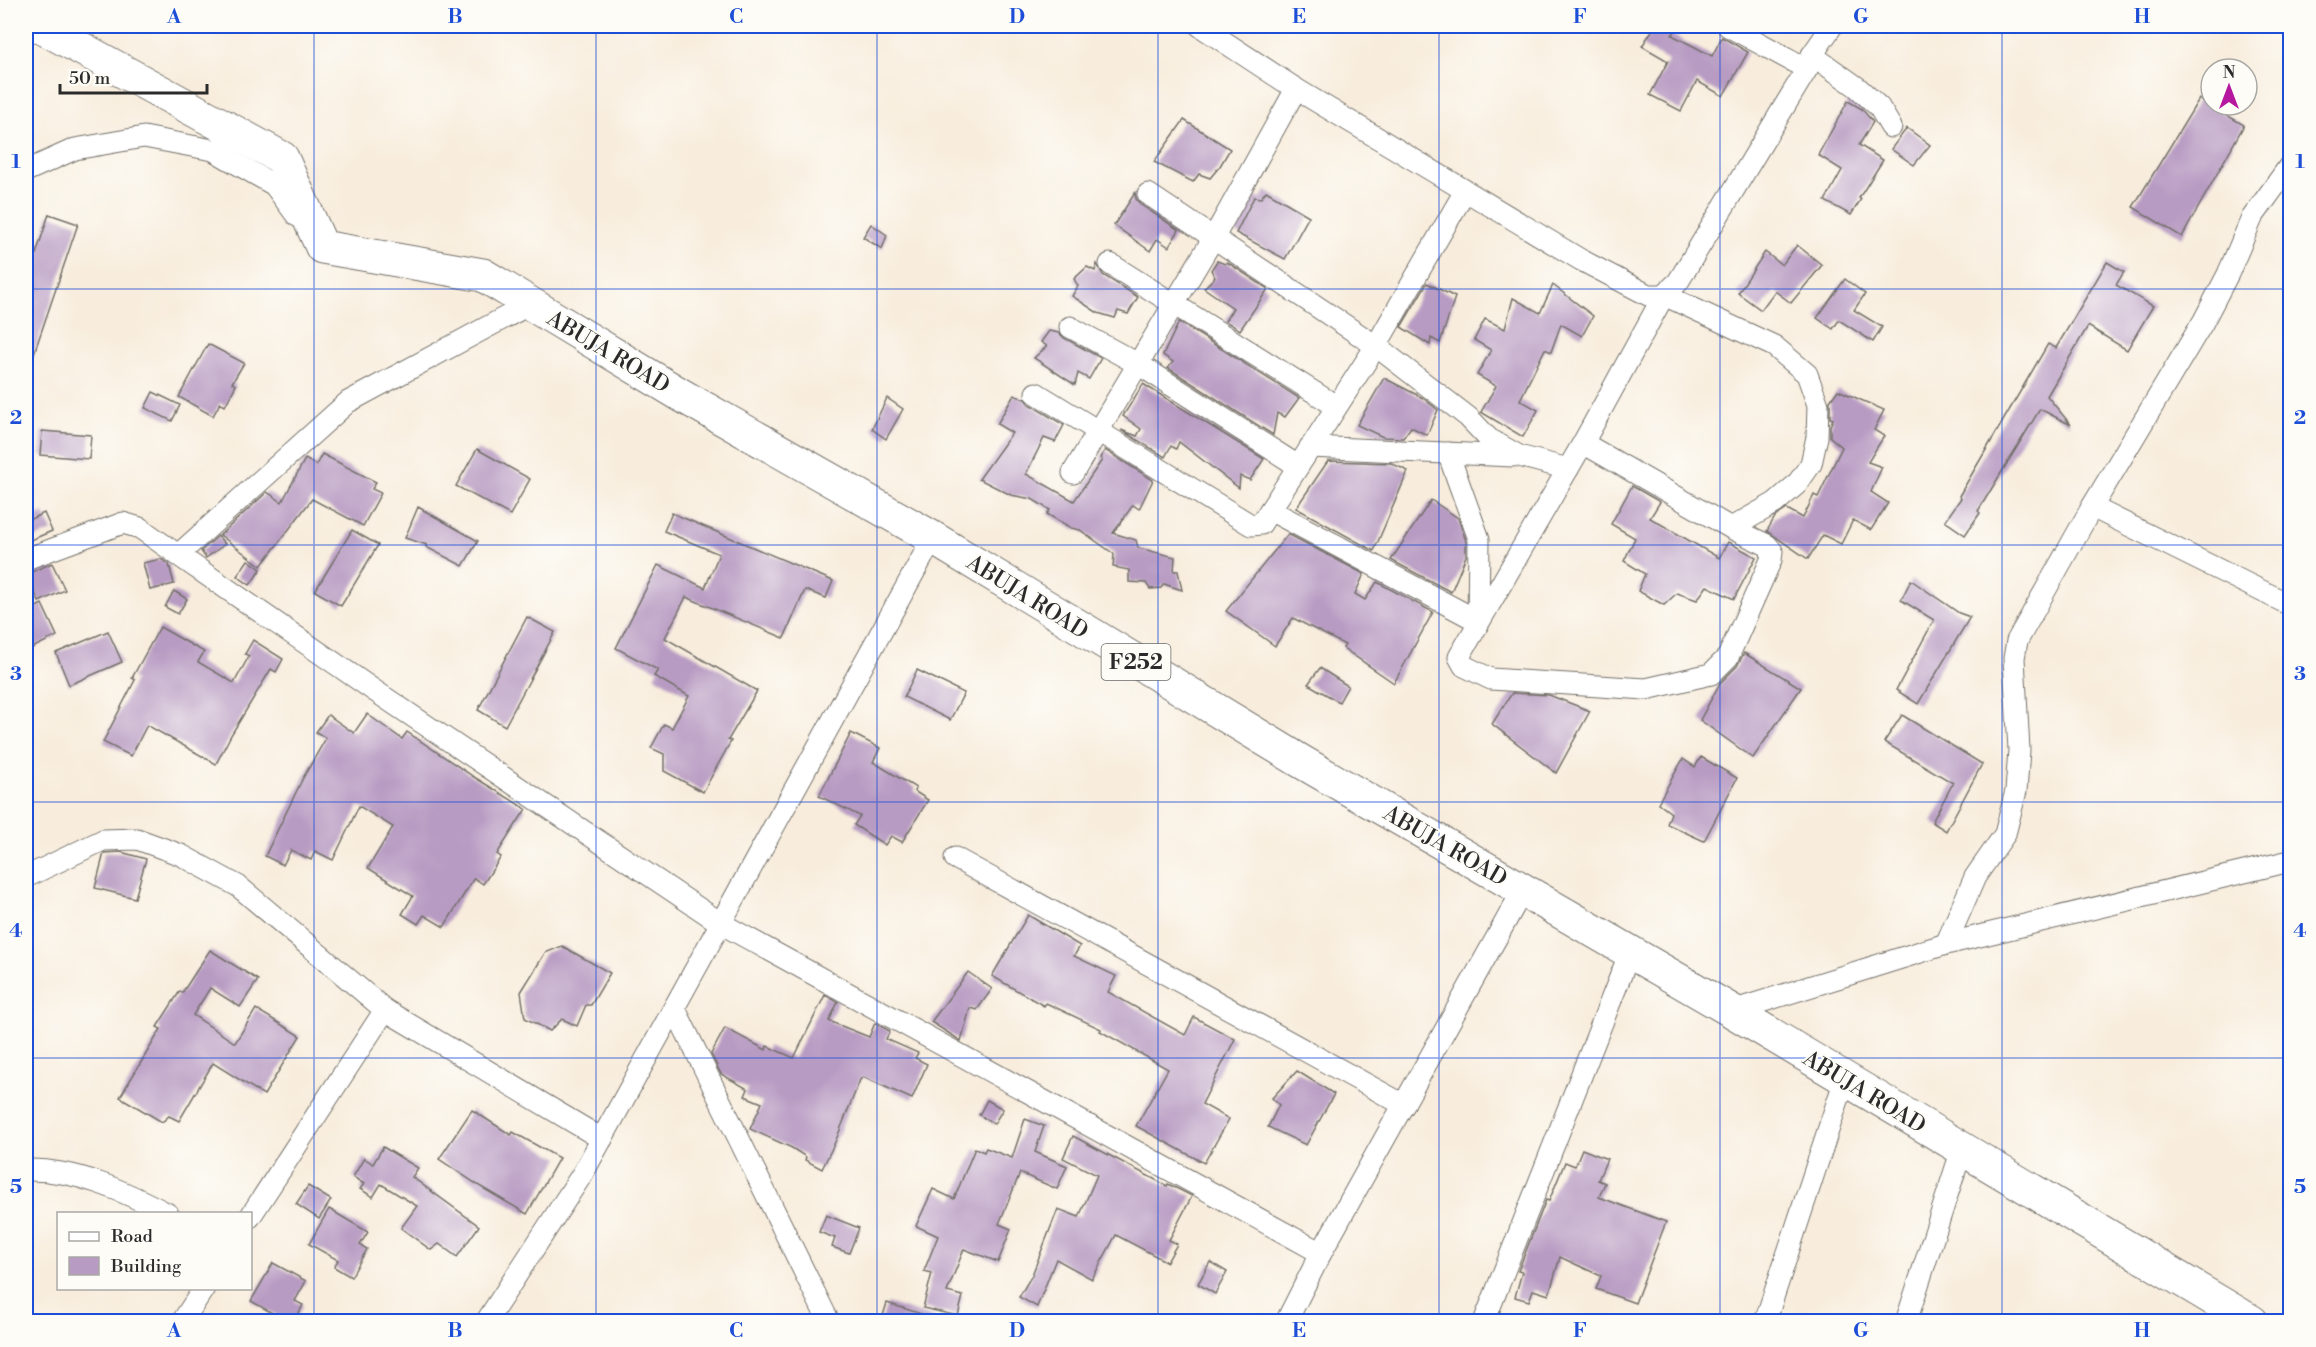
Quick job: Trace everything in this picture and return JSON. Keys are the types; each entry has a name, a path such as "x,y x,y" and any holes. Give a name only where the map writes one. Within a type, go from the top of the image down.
{"main road":[{"path":"40,26 282,158 322,247"},
{"name":"ABUJA ROAD","path":"322,247 483,275 681,395 933,538 1302,762 1732,1011 2252,1322"}],"street":[{"path":"1200,26 1296,89 1581,260 1648,295 1664,296 1774,346 1806,374 1818,405 1817,437 1811,464 1802,478 1775,503 1731,528"},
{"path":"1728,26 1809,62 1864,93 1879,106 1891,127"},
{"path":"1583,443 1731,528 1767,545 1772,550 1771,560 1728,657 1711,674 1646,689 1491,679 1464,666 1459,657 1568,470 1664,296 1678,282 1832,26"},
{"path":"1073,473 1214,237 1296,89"},
{"path":"26,171 75,149 144,137 213,150 274,185 322,247"},
{"path":"1946,944 1974,877 2005,834 2016,791 2019,750 2014,658 2017,641 2092,507 2203,322 2228,274 2252,218 2290,165"},
{"path":"1036,393 1251,525 1261,524 1376,346 1465,190"},
{"path":"1148,194 1376,346 1468,417 1489,440 1519,456 1568,470"},
{"path":"1110,264 1336,406"},
{"path":"178,555 348,402 530,304"},
{"path":"1070,327 1138,364 1298,466"},
{"path":"1310,447 1519,456"},
{"path":"1448,453 1479,540 1478,621"},
{"path":"2092,507 2290,605"},
{"path":"1270,510 1478,621"},
{"path":"26,560 123,523 140,528 385,698 722,924 1321,1253"},
{"path":"486,1322 583,1173 933,538"},
{"path":"26,877 103,840 137,839 181,855 238,886 385,1010 602,1139"},
{"path":"955,858 1404,1105"},
{"path":"1732,1011 1946,944 2290,861"},
{"path":"1287,1322 1321,1253 1523,890"},
{"path":"1484,1322 1630,952"},
{"path":"675,1009 829,1322"},
{"path":"252,1214 385,1010"},
{"path":"1766,1322 1845,1079"},
{"path":"1906,1322 1962,1149"},
{"path":"26,1170 46,1170 119,1188 164,1212"},
{"path":"182,1322 203,1290"}],"building":[{"path":"1655,26 1667,26 1675,31 1672,35 1712,56 1722,37 1748,52 1723,96 1697,81 1681,111 1650,95 1668,61 1642,46"},
{"path":"2199,99 2199,117 2230,117 2244,125 2182,237 2133,207"},
{"path":"1848,101 1862,109 1873,122 1859,145 1883,160 1851,215 1825,201 1842,170 1818,155"},
{"path":"1184,120 1230,149 1210,178 1199,174 1193,182 1154,162"},
{"path":"1907,128 1930,145 1914,165 1891,149"},
{"path":"1266,191 1309,216 1285,259 1236,233 1254,197 1261,198"},
{"path":"1135,193 1141,205 1179,230 1169,247 1157,239 1150,251 1114,225"},
{"path":"49,214 78,224 29,368 26,368 26,285"},
{"path":"871,224 887,235 882,249 863,237"},
{"path":"1797,245 1822,265 1791,303 1775,291 1761,310 1738,293 1765,252 1782,265"},
{"path":"1217,261 1225,264 1227,262 1268,289 1240,330 1225,321 1233,308 1204,288 1215,277 1211,270"},
{"path":"2107,262 2124,272 2116,285 2153,306 2127,350 2088,326 2047,396 2071,425 2040,409 1965,535 1945,521 1961,498 1959,496 2048,344 2056,348"},
{"path":"1097,264 1103,275 1138,297 1128,314 1118,311 1115,318 1098,313 1072,296 1078,286 1074,279 1087,267 1095,271"},
{"path":"1845,279 1865,294 1854,310 1882,327 1873,342 1839,320 1833,329 1817,318"},
{"path":"1427,283 1455,297 1440,343 1431,338 1430,345 1401,327"},
{"path":"1553,285 1593,316 1582,336 1561,324 1551,352 1545,349 1520,400 1538,410 1523,437 1481,412 1496,386 1477,375 1491,350 1474,340 1485,319 1505,329 1513,298 1540,313"},
{"path":"1179,322 1299,398 1285,417 1277,413 1273,435 1168,368 1173,362 1163,355"},
{"path":"1049,331 1059,333 1101,358 1089,379 1078,373 1075,385 1034,358 1047,346 1041,342"},
{"path":"208,344 244,363 232,383 236,385 225,406 220,403 213,416 179,397"},
{"path":"1384,378 1423,398 1438,410 1427,435 1411,427 1403,438 1383,437 1357,425"},
{"path":"1143,384 1264,459 1250,480 1240,476 1239,488 1179,442 1176,449 1171,446 1165,457 1121,430 1137,436 1141,429 1123,416"},
{"path":"1838,390 1884,410 1874,430 1884,436 1868,462 1882,467 1871,492 1888,503 1871,530 1853,520 1841,544 1823,535 1808,559 1767,531 1775,517 1787,509 1803,518 1814,495 1818,497 1842,447 1830,437 1830,426 1833,419 1830,418 1830,401"},
{"path":"153,392 180,405 172,421 145,408"},
{"path":"1014,395 1025,399 1029,404 1064,425 1055,442 1044,438 1026,474 1074,501 1102,460 1100,458 1105,450 1153,480 1139,509 1133,505 1113,533 1136,540 1138,548 1175,557 1174,571 1178,571 1182,590 1164,584 1161,588 1150,589 1146,583 1129,582 1129,570 1113,567 1114,554 1080,530 1071,528 1047,514 1050,510 1032,499 1011,495 979,479 1012,433 997,424"},
{"path":"887,398 903,409 886,439 872,429"},
{"path":"42,431 91,435 89,459 40,455"},
{"path":"477,449 530,479 510,515 456,486"},
{"path":"322,454 376,482 372,489 381,493 363,526 312,499 261,566 220,535 267,492 282,502 305,459 316,465"},
{"path":"1328,461 1391,463 1408,471 1374,551 1296,508"},
{"path":"1632,486 1660,502 1650,518 1719,558 1728,542 1756,557 1734,599 1707,586 1697,600 1677,593 1664,605 1638,591 1645,574 1624,561 1635,538 1611,524"},
{"path":"1431,500 1458,518 1466,541 1466,556 1451,592 1391,560"},
{"path":"418,507 478,541 463,566 426,547 427,545 405,538"},
{"path":"44,513 52,531 26,542 26,521"},
{"path":"672,513 833,581 826,598 805,590 784,638 686,597 665,638 757,691 728,740 731,741 703,792 664,771 664,754 651,748 664,724 672,728 689,696 654,676 658,670 616,648 658,565 705,588 719,554 664,531"},
{"path":"352,530 378,545 341,606 315,591"},
{"path":"1288,534 1364,574 1355,594 1365,600 1377,582 1433,612 1394,683 1343,648 1345,645 1293,618 1275,646 1226,611"},
{"path":"218,536 225,544 206,558 201,551"},
{"path":"161,559 169,564 174,584 150,590 143,563"},
{"path":"248,560 261,569 250,585 237,576"},
{"path":"52,563 65,590 39,602 27,574"},
{"path":"1911,580 1959,613 1970,617 1918,704 1896,690 1934,620 1901,600"},
{"path":"174,591 187,599 178,614 165,607"},
{"path":"42,604 57,636 26,651 26,612"},
{"path":"527,617 555,632 505,726 478,710"},
{"path":"160,627 204,652 198,662 234,683 249,656 245,654 253,640 283,659 276,672 271,669 216,764 147,725 131,756 103,742 135,680 132,678"},
{"path":"108,631 122,662 69,685 56,653"},
{"path":"1744,653 1801,688 1753,758 1700,720 1720,683 1737,666"},
{"path":"1320,668 1348,686 1339,702 1308,684"},
{"path":"917,670 964,693 950,720 904,697"},
{"path":"1512,693 1549,695 1590,711 1556,773 1492,724"},
{"path":"367,714 402,739 407,732 526,809 497,854 501,857 483,884 474,878 444,927 424,915 418,924 402,914 413,896 368,868 393,827 359,806 333,860 315,851 311,860 291,850 283,865 265,856 303,778 326,738 316,732 328,715 354,733"},
{"path":"1902,715 1982,764 1946,831 1932,822 1953,783 1884,742"},
{"path":"851,733 880,748 873,762 916,788 914,791 928,800 902,842 891,836 885,845 854,825 860,816 819,796"},
{"path":"1701,757 1737,778 1704,841 1667,824 1671,813 1658,803 1683,759 1695,767"},
{"path":"121,852 146,859 135,898 95,888 104,853"},
{"path":"1028,915 1080,946 1074,956 1116,976 1108,992 1185,1035 1194,1017 1235,1039 1202,1104 1229,1119 1204,1163 1136,1126 1168,1069 1100,1031 1101,1029 1046,1003 1044,1006 992,976"},
{"path":"562,946 610,973 591,1005 586,1005 577,1026 562,1019 550,1031 525,1018 521,992 545,953"},
{"path":"210,950 258,980 240,1007 210,988 193,1015 235,1043 256,1009 300,1036 264,1095 213,1063 179,1121 169,1116 162,1122 120,1097 161,1029 157,1027"},
{"path":"968,972 992,989 977,1010 970,1008 961,1041 931,1022"},
{"path":"825,995 838,1002 829,1021 869,1037 875,1023 890,1031 886,1039 918,1053 915,1058 927,1064 912,1099 863,1077 860,1080 822,1169 805,1160 806,1157 792,1148 750,1129 762,1103 745,1096 748,1089 721,1074 711,1054 725,1028 766,1050 767,1046 794,1058"},
{"path":"1297,1071 1334,1094 1306,1145 1268,1127 1279,1105 1272,1098"},
{"path":"987,1100 1003,1109 994,1124 979,1115"},
{"path":"472,1110 511,1135 513,1132 559,1158 527,1214 439,1159"},
{"path":"1025,1119 1044,1126 1035,1152 1067,1166 1057,1189 1020,1173 999,1224 1011,1229 998,1262 964,1249 947,1292 963,1296 958,1316 923,1308 932,1273 924,1271 938,1236 916,1226 933,1189 954,1199 975,1148 984,1152 986,1148 1012,1158"},
{"path":"1073,1136 1167,1186 1168,1184 1192,1196 1169,1240 1177,1244 1167,1262 1116,1235 1092,1279 1056,1259 1037,1307 1019,1297 1032,1275 1058,1209 1079,1217 1097,1175 1063,1158"},
{"path":"383,1147 418,1168 412,1177 479,1226 457,1257 439,1244 431,1250 401,1228 417,1206 381,1184 373,1197 360,1189 364,1184 353,1177 364,1158 373,1164"},
{"path":"1582,1149 1607,1159 1598,1180 1605,1183 1599,1197 1666,1222 1635,1303 1596,1289 1601,1276 1560,1257 1549,1295 1533,1290 1529,1301 1515,1297 1522,1272 1518,1271 1546,1200 1549,1201 1565,1162 1575,1166"},
{"path":"308,1186 331,1200 319,1219 296,1204"},
{"path":"329,1209 368,1232 360,1245 367,1249 351,1277 334,1267 338,1260 309,1244"},
{"path":"826,1215 859,1228 849,1253 832,1247 835,1238 819,1232"},
{"path":"1210,1262 1227,1272 1215,1294 1198,1284"},
{"path":"273,1263 306,1281 295,1301 303,1305 294,1322 288,1322 251,1301"},
{"path":"887,1303 934,1318 933,1322 881,1322"}]}
